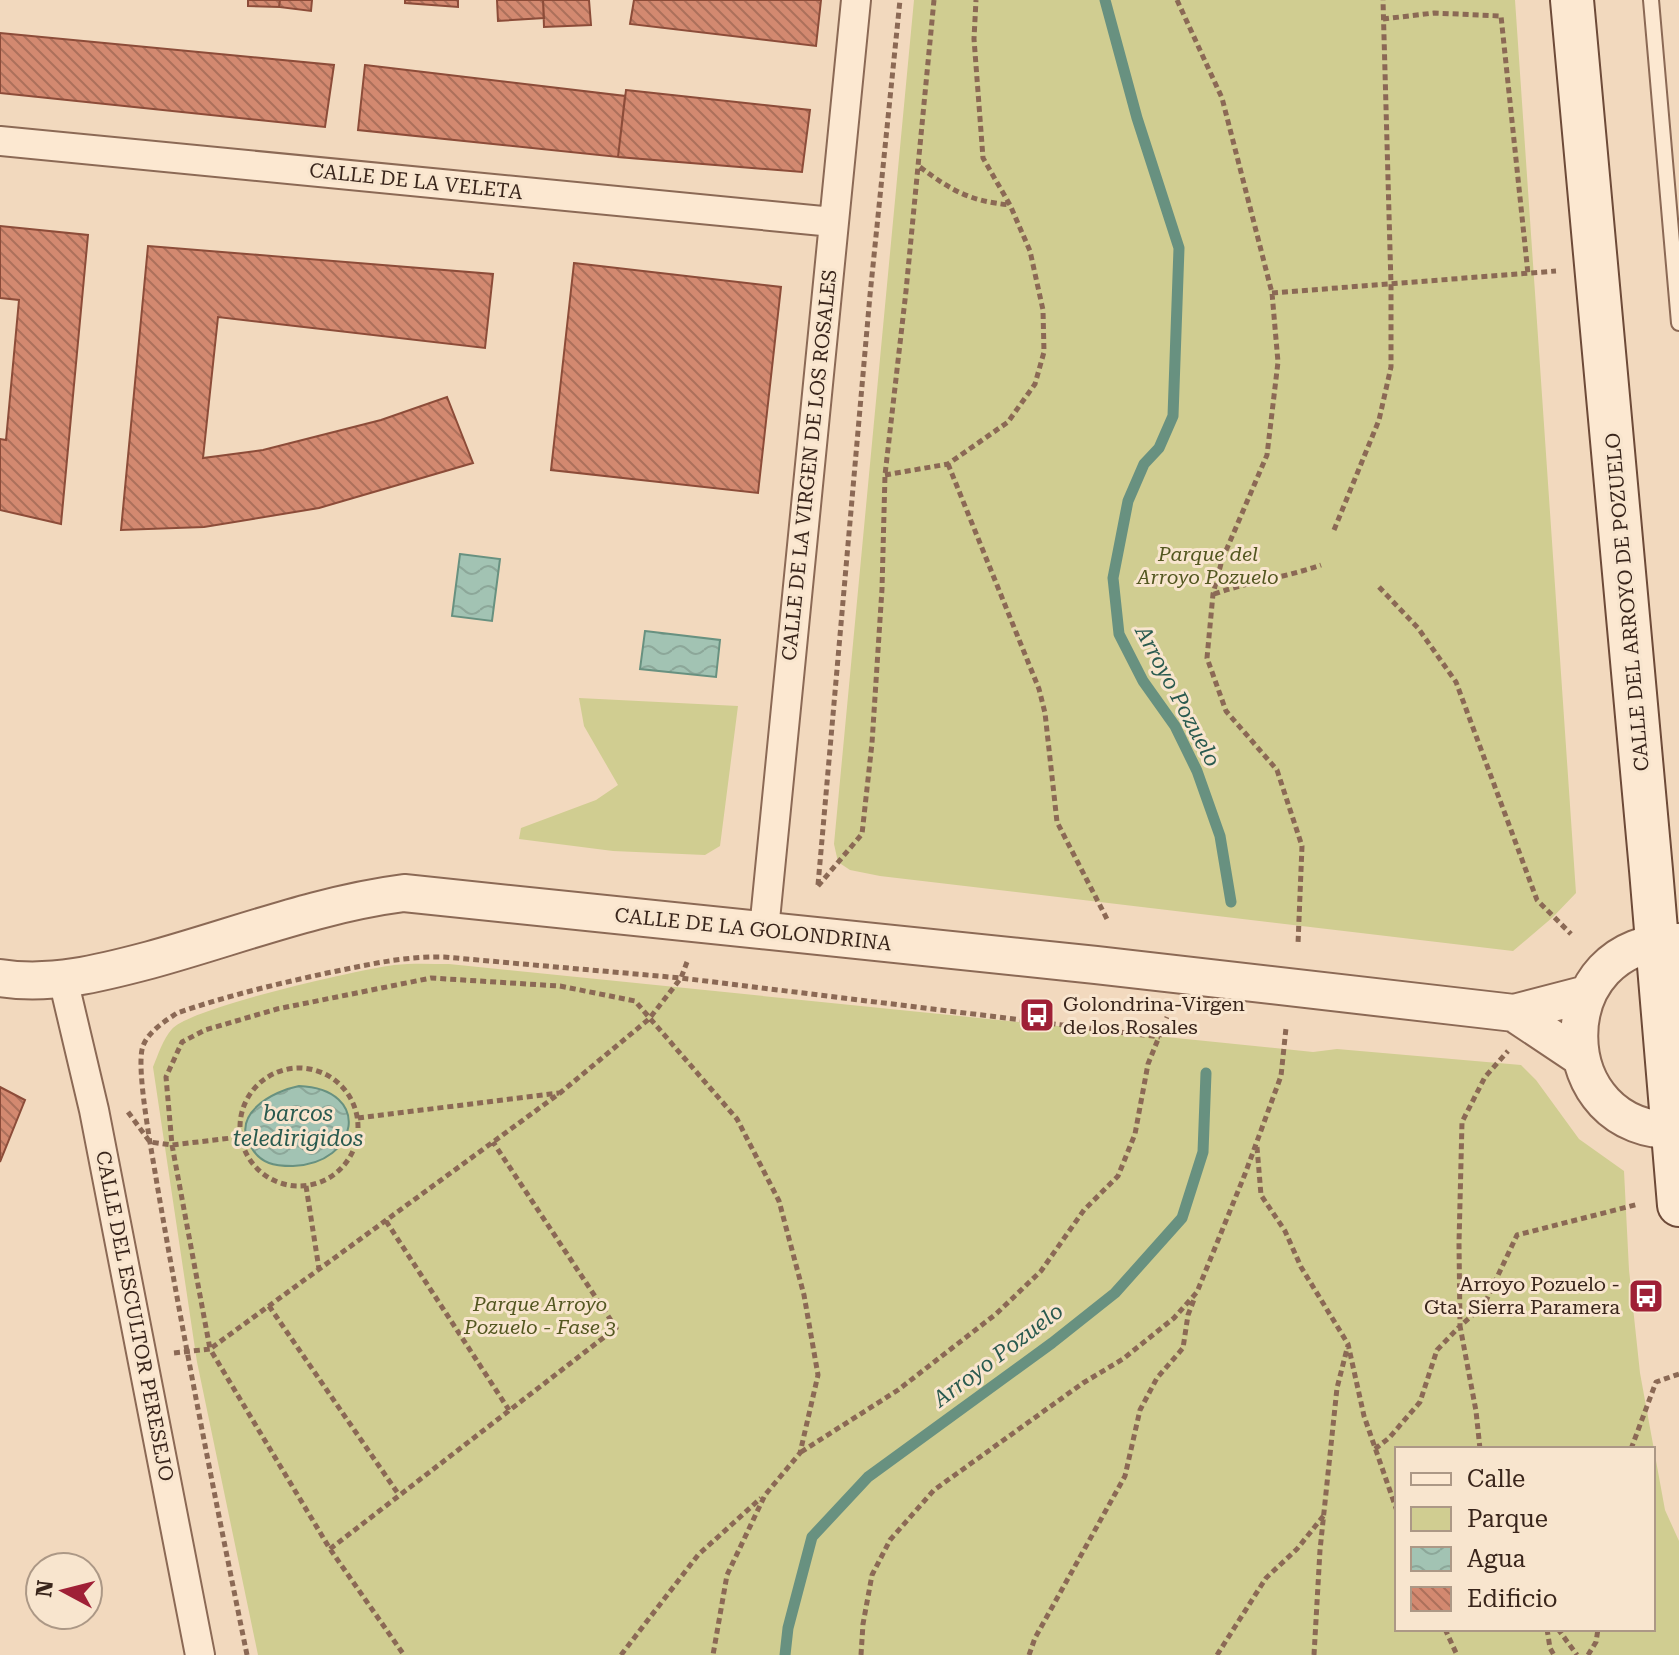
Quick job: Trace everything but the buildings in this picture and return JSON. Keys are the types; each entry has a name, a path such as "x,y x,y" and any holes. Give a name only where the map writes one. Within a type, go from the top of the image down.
{"main road":[{"name":"CALLE DEL ARROYO DE POZUELO","path":"1572,0 1668,942 1676,1130 1659,1204"}],"street":[{"name":"CALLE DE LA VIRGEN DE LOS ROSALES","path":"764,930 856,0"},
{"name":"CALLE DE LA VELETA","path":"0,141 833,222"},
{"name":"CALLE DE LA GOLONDRINA","path":"0,978 63,979 189,949 364,898 404,893 1084,963 1514,1013 1587,994"},
{"path":"1668,942 1643,945 1616,959 1587,994 1578,1025 1580,1057 1586,1077 1598,1095 1631,1121 1650,1128 1676,1130"},
{"name":"CALLE DEL ESCULTOR PERESEJO","path":"63,979 94,1110 200,1655"},
{"name":"CALLE DE LA GOLONDRINA","path":"1514,1013 1580,1057"}],"lane":[{"path":"1651,0 1679,323"}],"path":[{"path":"900,0 870,295 818,886 862,834 872,743 882,589 885,475 934,0"},
{"path":"885,475 948,464 1008,422 1035,384 1044,352 1043,310 1030,251 1010,205 983,158 974,39 976,0"},
{"path":"1177,0 1222,98 1272,293 1278,362 1267,455 1222,560 1213,594 1207,658 1226,711 1277,770 1302,846 1298,944"},
{"path":"1334,530 1379,420 1391,367 1383,0"},
{"path":"1383,19 1434,13 1501,16 1528,274"},
{"path":"919,166 952,191 981,202 1010,205"},
{"path":"1272,293 1556,271"},
{"path":"948,464 1039,689 1045,713 1057,822 1108,921"},
{"path":"1213,594 1245,583 1291,576 1321,565"},
{"path":"1379,587 1418,628 1456,682 1537,900 1571,934"},
{"path":"247,1655 185,1351 140,1063 143,1045 160,1025 177,1013 300,979 409,956 681,978 1160,1037"},
{"path":"143,1359 210,1349 386,1221 560,1093 649,1019 681,978 687,962"},
{"path":"404,1655 330,1549 210,1349 172,1145 166,1077 182,1042 205,1030 277,1009 431,978 560,986 635,1001 737,1119 779,1201 804,1295 818,1375 800,1453"},
{"path":"621,1655 698,1555 765,1495 800,1453 898,1390 996,1314 1041,1271 1084,1210 1118,1176 1135,1134 1148,1064 1167,1017"},
{"path":"1029,1655 1035,1638 1125,1476 1140,1410 1157,1378 1183,1348 1188,1315 1281,1076 1286,1028"},
{"path":"1480,1447 1460,1326 1462,1122 1485,1077 1508,1051"},
{"path":"289,1067 309,1067 326,1073 342,1085 353,1100 358,1118 357,1137 351,1155 340,1170 324,1181 306,1186 271,1180 256,1169 245,1154 240,1137 240,1118 251,1092 272,1073 289,1067"},
{"path":"358,1118 560,1093"},
{"path":"123,1105 150,1142 172,1145 240,1137"},
{"path":"330,1549 616,1328 493,1142"},
{"path":"1257,1142 1261,1195 1285,1231 1301,1267 1348,1344 1364,1416 1395,1505"},
{"path":"306,1186 319,1269"},
{"path":"1375,1449 1389,1438 1420,1402 1437,1350 1484,1305 1517,1235 1659,1204"},
{"path":"386,1221 509,1410"},
{"path":"861,1655 872,1575 890,1540 934,1490 1083,1383 1123,1359 1174,1318 1197,1292"},
{"path":"269,1306 399,1495"},
{"path":"1314,1655 1320,1550 1337,1388 1348,1344"},
{"path":"1632,1447 1656,1382 1679,1374"},
{"path":"713,1655 727,1575 765,1495"},
{"path":"1217,1655 1266,1578 1297,1549 1325,1513"},
{"path":"1446,1631 1457,1655"},
{"path":"1547,1631 1554,1655"},
{"path":"1559,1631 1577,1655"},
{"path":"1588,1655 1596,1642 1598,1631"}],"green space":[{"name":"Parque del Arroyo Pozuelo","path":"914,0 1515,0 1576,893 1513,951 880,876 850,870 838,862 834,844"},
{"path":"579,698 738,706 720,846 705,855 613,851 519,839 521,828 596,800 618,785 584,726"},
{"name":"Parque Arroyo Pozuelo - Fase 3","path":"401,964 449,964 1313,1052 1337,1049 1521,1065 1536,1080 1579,1139 1624,1171 1629,1270 1640,1373 1654,1447 1395,1447 1395,1631 1655,1631 1655,1455 1665,1510 1679,1541 1679,1655 258,1655 197,1362 153,1067 172,1029 210,1010 313,982"}],"water":[{"path":"460,554 500,559 492,621 452,616"},
{"path":"645,631 720,640 716,677 640,669"},
{"name":"barcos teledirigidos","path":"299,1086 323,1090 339,1099 347,1112 348,1126 343,1141 332,1153 315,1162 293,1166 269,1163 251,1147 246,1124 257,1106 278,1093"}],"waterway":[{"name":"Arroyo Pozuelo","path":"1105,0 1137,118 1179,248 1173,416 1159,448 1144,464 1128,501 1113,578 1119,634 1143,681 1175,726 1197,771 1220,836 1231,902"},
{"name":"Arroyo Pozuelo","path":"785,1655 788,1628 812,1537 868,1477 1052,1343 1115,1293 1182,1218 1203,1152 1206,1073"}],"place":[{"name":"Golondrina-Virgen de los Rosales","path":"1037,1015"},
{"name":"Arroyo Pozuelo - Gta. Sierra Paramera","path":"1646,1296"}]}
